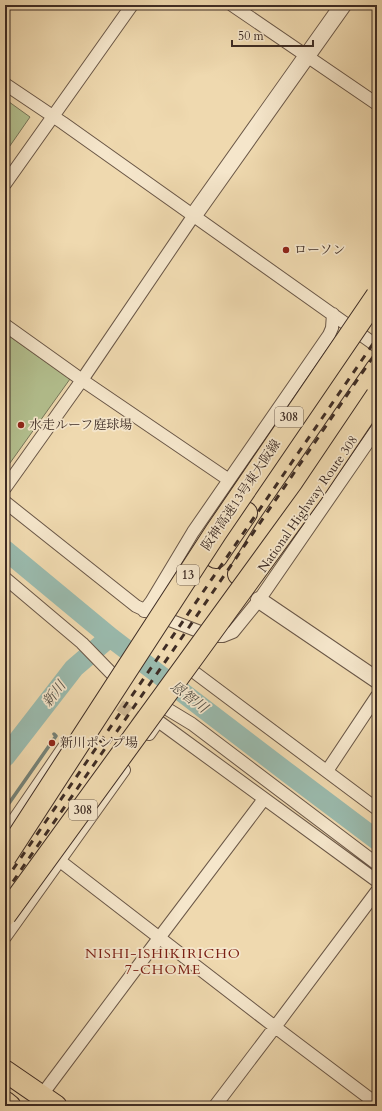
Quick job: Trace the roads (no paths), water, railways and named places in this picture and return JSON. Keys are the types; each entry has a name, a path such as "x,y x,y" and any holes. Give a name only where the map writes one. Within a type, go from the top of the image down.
{"highway":[{"name":"308","path":"210,552 243,485 326,351 350,326 377,287"},
{"name":"阪神高速13号東大阪線","path":"5,857 216,532 377,296"},
{"path":"5,837 119,681 210,552 246,513 377,322"},
{"path":"174,684 182,656 250,585 268,527 377,369"},
{"path":"5,915 311,494 377,396"},
{"name":"National Highway Route 308","path":"250,585 300,517 377,405"},
{"path":"5,867 119,681"},
{"name":"308","path":"5,920 160,703"},
{"path":"5,1071 49,1101"},
{"path":"5,1102 10,1106"}],"street":[{"path":"5,184 132,5"},
{"path":"233,5 377,104"},
{"path":"5,488 82,380 194,215 343,5"},
{"path":"5,84 194,215 377,346"},
{"path":"144,610 151,602 193,532 229,480 326,351 334,322 333,314"},
{"path":"5,325 82,380 229,480"},
{"path":"5,502 144,610 211,636 226,636 233,632 250,585 377,429"},
{"path":"5,578 82,643 119,681"},
{"path":"250,585 376,676"},
{"path":"186,666 377,809"},
{"path":"327,771 377,696"},
{"path":"160,703 192,724 377,864"},
{"path":"5,937 158,721 377,881"},
{"path":"49,1101 159,938 264,799"},
{"path":"60,861 275,1028 377,1104"},
{"path":"215,1106 377,891"}],"waterway":[{"name":"恩智川","path":"5,550 110,637 377,840"},
{"name":"新川","path":"5,757 74,668 110,637"},
{"name":"新川","path":"35,719 39,723"},
{"path":"5,809 56,736 54,734"}],"tunnel":[{"path":"105,695 149,726"}],"railway":[{"path":"5,881 377,338"},
{"path":"5,893 185,633 377,351"}],"place":[{"name":"ローソン","path":"286,250"},
{"name":"水走ルーフ庭球場","path":"21,425"},
{"name":"新川ポンプ場","path":"52,743"}],"district":[{"name":"NISHI-ISHIKIRICHO 7-CHOME","path":"163,962"}]}
